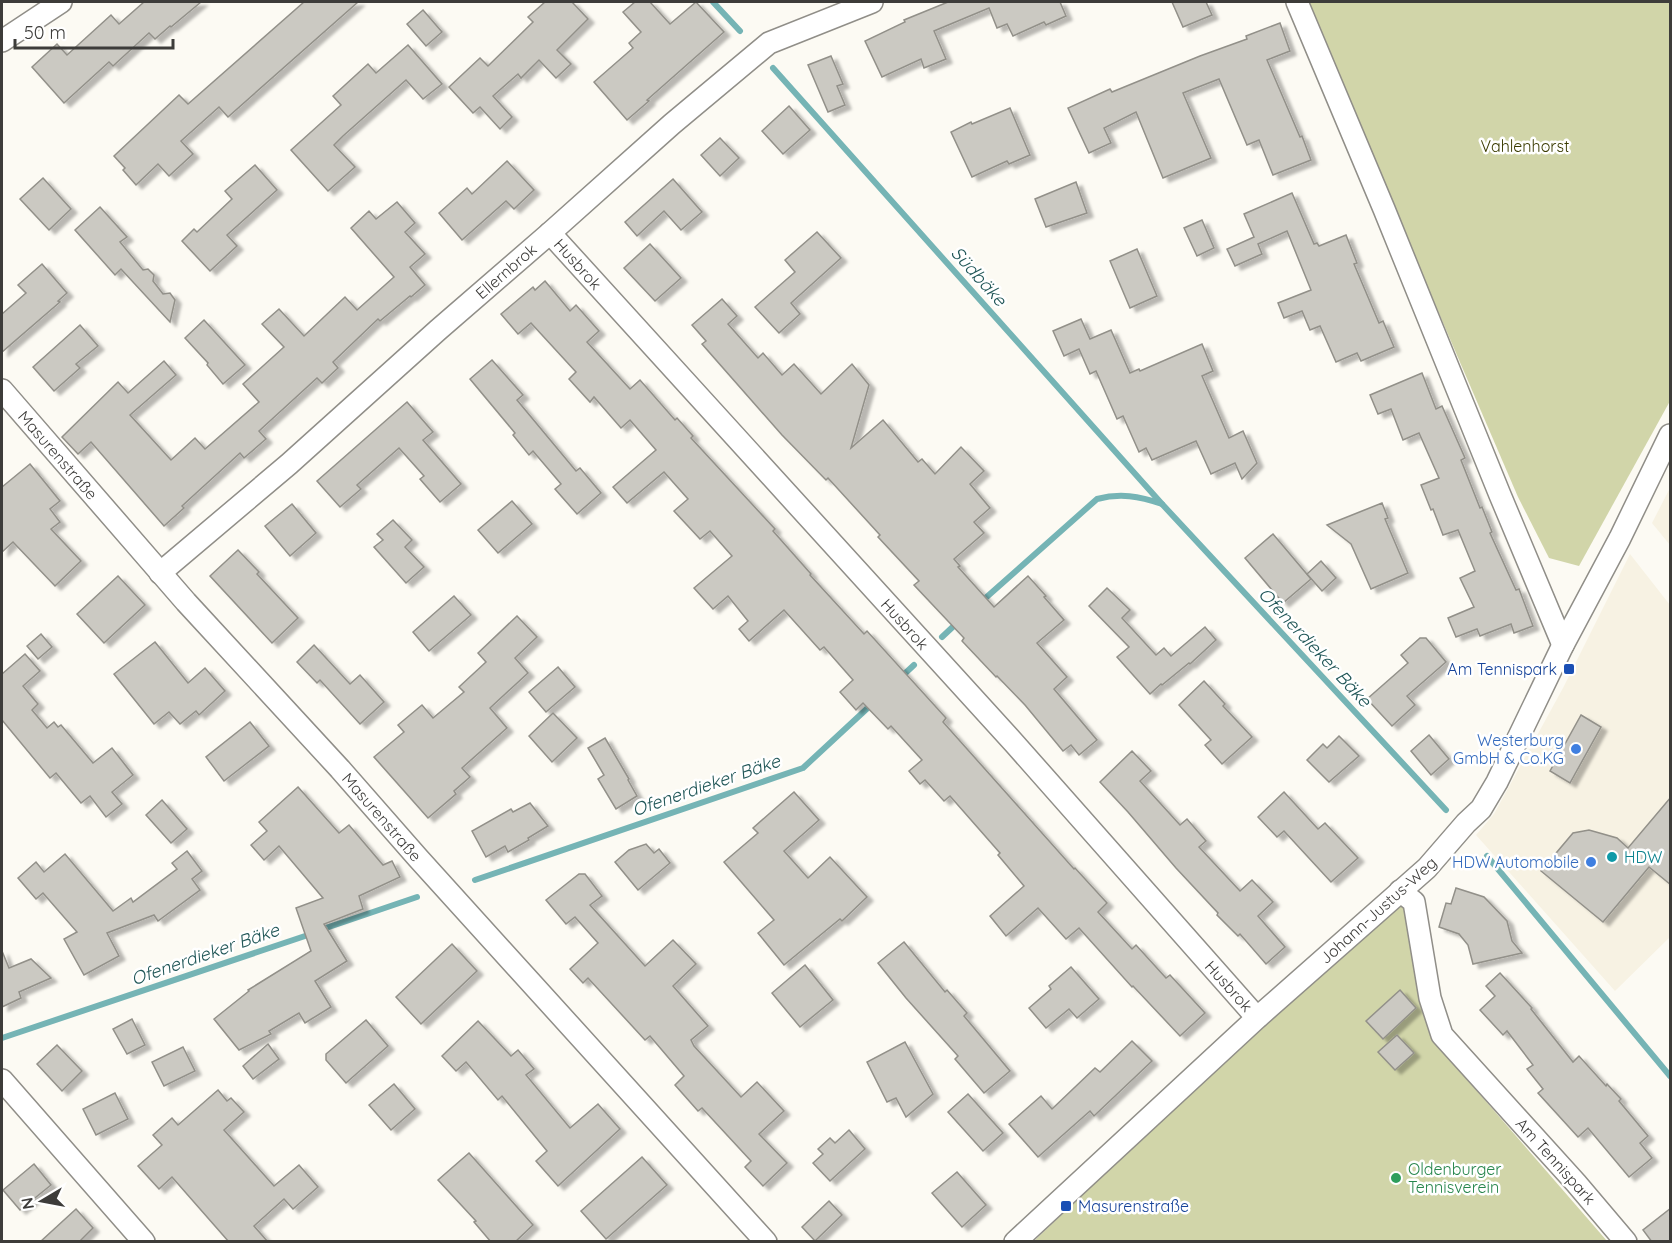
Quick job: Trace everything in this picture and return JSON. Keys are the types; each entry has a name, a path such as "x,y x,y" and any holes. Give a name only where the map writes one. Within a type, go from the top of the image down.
{"street":[{"path":"2,41 61,2"},
{"name":"Ellernbrok","path":"160,573 289,464 672,124 770,44 872,2"},
{"path":"1297,2 1563,645"},
{"name":"Husbrok","path":"550,233 1014,743 1258,1017"},
{"name":"Masurenstraße","path":"2,390 160,573 340,769 405,844 766,1242"},
{"name":"Johann-Justus-Weg","path":"1015,1242 1258,1017 1427,868 1481,809 1497,782 1563,645 1671,435"},
{"name":"Am Tennispark","path":"1400,891 1414,902 1430,998 1442,1035 1626,1242"},
{"path":"2,1080 144,1242"}],"shaded area":[{"path":"1670,488 1670,545 1652,523"},
{"path":"1630,554 1670,605 1670,937 1615,991 1476,835 1494,814 1563,688"}],"green space":[{"name":"Vahlenhorst","path":"1305,2 1670,2 1670,401 1579,566 1549,558 1518,497"},
{"path":"1400,891 1431,1038 1607,1241 1033,1242"}],"building":[{"path":"144,2 201,2 155,39 149,33 113,66 109,62 64,103 32,67 57,44 67,55 111,15 119,24"},
{"path":"304,2 358,2 228,117 219,107 181,141 193,154 169,176 158,164 136,185 114,156 179,95 188,104"},
{"path":"545,2 572,2 588,19 557,50 571,64 556,78 539,60 521,78 518,74 493,96 512,117 500,129 480,107 473,113 449,87 480,58 488,66 533,22 528,17"},
{"path":"635,2 650,2 670,24 696,2 724,32 627,120 594,82 633,48 629,43 641,32 623,12"},
{"path":"948,2 1060,2 1066,16 1046,25 1044,22 1013,36 1007,24 997,28 989,8 934,31 946,59 924,68 921,59 882,77 865,41 905,22 904,20"},
{"path":"1172,2 1206,2 1212,15 1183,27"},
{"path":"423,10 442,32 426,46 407,24"},
{"path":"1280,23 1290,51 1267,60 1311,160 1273,175 1259,140 1247,145 1219,79 1183,93 1211,158 1163,178 1136,112 1104,128 1111,143 1089,153 1068,108 1110,89 1112,92 1247,39 1246,36"},
{"path":"408,45 442,84 423,99 406,80 343,136 334,145 355,167 328,191 291,150 341,105 333,96 368,64 376,73"},
{"path":"831,56 843,84 837,86 845,105 828,112 808,65"},
{"path":"789,106 810,130 783,154 762,131"},
{"path":"1010,108 1030,155 1009,164 1007,161 972,177 951,132"},
{"path":"720,138 739,158 720,176 701,155"},
{"path":"507,161 534,190 514,209 506,201 462,240 439,213 467,188 472,194"},
{"path":"255,165 277,190 227,235 237,246 210,271 182,241 194,229 197,232 232,199 225,191"},
{"path":"43,178 71,209 49,230 20,199"},
{"path":"673,179 702,212 681,230 664,211 637,236 625,222"},
{"path":"1076,182 1087,213 1046,227 1035,199"},
{"path":"1292,193 1314,244 1317,243 1319,246 1346,235 1357,263 1354,264 1379,323 1383,321 1394,347 1361,361 1357,353 1336,362 1320,326 1310,330 1302,311 1284,318 1278,303 1311,290 1287,231 1258,244 1262,254 1235,266 1227,249 1254,237 1244,214"},
{"path":"397,202 415,223 405,232 425,254 410,267 425,285 380,321 378,319 333,362 338,368 322,383 317,378 259,431 266,439 244,458 240,453 182,506 184,508 164,526 91,442 78,454 62,437 118,382 128,393 164,361 176,375 130,415 171,460 195,438 205,449 259,402 243,384 284,347 262,324 279,309 304,336 345,297 357,310 394,277 351,228 369,211 376,219"},
{"path":"100,207 127,237 120,242 143,270 148,269 154,275 153,281 163,294 170,293 175,300 170,322 121,269 115,275 75,230"},
{"path":"1202,220 1214,248 1197,256 1184,228"},
{"path":"817,232 841,258 791,303 800,314 779,333 755,307 795,272 785,260"},
{"path":"650,244 681,278 655,301 624,268"},
{"path":"1137,249 1157,296 1130,308 1110,261"},
{"path":"42,264 67,293 58,301 60,302 2,352 2,314 26,293 18,285"},
{"path":"545,281 570,311 576,305 599,331 587,342 630,389 640,380 675,420 677,418 693,436 691,438 775,529 773,531 810,575 864,634 867,631 946,718 943,722 1107,903 1098,912 1132,949 1136,945 1166,978 1170,975 1205,1013 1180,1036 1079,928 1066,939 1038,908 1006,936 990,916 1024,886 998,855 1000,853 950,796 944,801 925,780 920,784 909,771 922,760 891,726 888,729 863,703 856,710 840,692 853,680 824,647 820,650 784,610 749,641 739,629 748,621 728,596 713,609 694,588 732,556 710,531 700,539 674,511 688,499 664,472 627,503 613,487 656,450 630,420 621,428 594,397 590,402 569,379 576,372 531,323 518,334 501,314 533,287 535,290"},
{"path":"722,299 737,316 728,324 758,358 763,353 782,375 794,364 821,394 852,364 869,385 851,448 883,420 918,462 922,459 935,474 961,447 984,471 970,484 990,508 974,522 984,533 954,559 960,566 958,567 994,607 1028,576 1064,620 1037,643 1067,677 1054,689 1097,740 1079,755 1071,745 1063,751 1025,705 962,641 964,638 914,585 919,581 878,537 880,535 828,478 826,480 782,435 702,344 706,341 692,325"},
{"path":"1081,319 1090,339 1111,330 1130,373 1139,369 1140,371 1202,344 1213,371 1202,376 1229,438 1243,431 1257,463 1242,479 1235,463 1211,474 1196,441 1152,460 1146,448 1139,452 1123,416 1117,419 1096,371 1090,374 1079,349 1064,356 1053,331"},
{"path":"204,320 245,365 223,384 207,365 208,363 185,338"},
{"path":"80,325 98,346 76,364 80,368 54,391 33,367"},
{"path":"492,360 523,395 517,400 576,471 580,468 601,493 577,514 555,489 561,484 533,451 529,455 513,435 515,433 470,379"},
{"path":"1422,373 1436,409 1442,406 1465,458 1461,460 1492,532 1490,533 1516,590 1519,589 1533,626 1514,633 1511,624 1480,636 1477,629 1456,637 1448,618 1474,607 1460,578 1475,571 1458,530 1443,535 1433,509 1431,510 1421,485 1439,478 1419,433 1403,440 1391,409 1378,414 1370,395"},
{"path":"407,402 433,432 423,440 461,484 440,502 420,479 424,476 399,448 357,485 361,489 340,507 317,481"},
{"path":"30,464 60,501 50,509 60,522 51,529 81,561 55,586 13,542 2,552 2,487"},
{"path":"512,501 532,524 498,553 478,530"},
{"path":"1382,503 1388,518 1385,519 1408,573 1371,589 1351,544 1327,525"},
{"path":"292,504 316,533 290,556 265,526"},
{"path":"393,520 412,540 405,547 424,567 406,583 374,547 383,540 377,534"},
{"path":"1273,534 1311,579 1283,603 1245,558"},
{"path":"238,550 298,618 272,643 210,576"},
{"path":"1321,561 1336,578 1322,591 1307,574"},
{"path":"118,576 145,605 104,643 77,614"},
{"path":"1107,588 1130,610 1122,618 1156,655 1164,648 1171,656 1205,627 1216,640 1190,664 1150,694 1117,657 1129,647 1089,606"},
{"path":"454,596 471,615 429,651 413,632"},
{"path":"517,616 537,637 515,658 528,673 490,708 507,728 462,768 470,777 454,791 456,794 428,818 374,757 404,732 398,725 422,705 433,718 464,692 459,687 486,662 478,653"},
{"path":"41,634 52,647 38,659 27,646"},
{"path":"1420,638 1426,638 1446,662 1407,696 1415,705 1392,726 1367,699 1408,663 1401,655"},
{"path":"155,642 188,683 205,668 225,691 199,715 196,711 180,724 169,712 154,724 114,674"},
{"path":"314,645 350,684 360,675 384,702 360,724 320,680 317,683 297,662"},
{"path":"25,654 40,671 23,686 38,704 32,710 47,728 54,722 58,727 61,725 93,763 112,748 133,775 112,792 122,804 106,817 90,796 81,803 56,773 50,778 2,720 2,674"},
{"path":"558,667 575,687 546,712 529,692"},
{"path":"1204,681 1225,704 1223,706 1252,737 1222,764 1205,745 1211,740 1179,705"},
{"path":"553,713 577,738 552,762 529,736"},
{"name":"Westerburg GmbH & Co.KG","path":"1581,715 1601,727 1570,783 1550,771"},
{"path":"250,722 269,746 224,781 206,757"},
{"path":"1429,735 1449,759 1431,775 1411,751"},
{"path":"1339,736 1359,756 1329,782 1307,760 1323,744 1327,748"},
{"path":"605,738 637,796 616,809 598,779 604,775 588,748"},
{"path":"1132,751 1151,771 1140,781 1180,825 1187,819 1206,841 1199,847 1240,891 1252,880 1273,902 1258,916 1285,947 1266,964 1240,934 1238,936 1217,915 1218,913 1100,782"},
{"path":"298,787 339,833 349,825 383,865 392,861 400,877 359,896 363,909 324,924 347,961 315,981 331,1007 305,1023 299,1013 269,1031 271,1034 239,1050 214,1019 248,990 311,951 296,908 323,898 279,846 264,860 251,845 267,831 259,822"},
{"path":"794,792 819,820 784,851 808,878 830,857 867,897 842,921 840,919 784,965 758,933 774,920 724,862 758,833 753,828"},
{"path":"1284,792 1318,829 1325,823 1358,858 1331,882 1284,831 1277,837 1258,817"},
{"name":"HDW","path":"1671,797 1671,885 1649,867 1603,922 1541,871 1573,833 1589,830 1617,838 1628,848"},
{"path":"162,800 187,829 171,843 146,815"},
{"path":"530,803 548,826 508,852 505,846 486,857 472,831 511,809 513,812"},
{"path":"646,844 654,853 659,849 670,863 638,890 615,862 629,850"},
{"path":"187,851 202,871 192,879 200,890 158,921 154,915 107,933 119,956 84,975 64,939 77,932 43,893 36,899 18,878 36,862 44,872 65,854 113,911 131,898 133,902 177,869 172,863"},
{"path":"579,874 585,874 602,896 590,905 645,966 673,940 696,964 673,986 708,1026 691,1040 694,1046 741,1097 757,1082 784,1111 759,1134 787,1163 763,1186 745,1167 751,1161 702,1108 698,1111 675,1085 684,1076 650,1036 645,1040 588,978 583,983 570,969 598,943 575,917 566,924 546,900"},
{"path":"1456,888 1484,897 1507,921 1512,941 1522,953 1473,964 1468,945 1459,934 1439,927 1446,903 1451,904"},
{"path":"904,942 945,992 947,990 967,1013 964,1016 1010,1071 984,1093 955,1059 958,1056 878,963"},
{"path":"452,944 477,971 421,1024 396,997"},
{"path":"2,951 9,968 31,959 51,978 19,992 21,998 2,1007"},
{"path":"805,965 833,1000 800,1027 772,993"},
{"path":"1071,967 1099,999 1077,1018 1069,1009 1046,1028 1029,1008"},
{"path":"1500,973 1532,1008 1573,1062 1579,1056 1621,1099 1619,1101 1648,1136 1640,1143 1652,1158 1629,1177 1588,1128 1578,1137 1538,1093 1543,1089 1527,1069 1533,1065 1507,1031 1503,1035 1480,1010 1495,996 1486,986"},
{"path":"1400,990 1416,1008 1383,1039 1366,1021"},
{"path":"132,1019 145,1045 127,1054 113,1029"},
{"path":"366,1020 388,1046 346,1083 326,1060 326,1054"},
{"path":"478,1021 511,1056 518,1050 534,1069 526,1075 570,1128 598,1104 620,1129 558,1186 536,1161 547,1151 502,1096 498,1100 466,1062 456,1071 442,1056"},
{"path":"1397,1035 1414,1053 1395,1070 1378,1052"},
{"path":"1132,1041 1152,1061 1094,1116 1090,1111 1038,1157 1009,1124 1041,1096 1052,1109 1095,1068 1100,1072"},
{"path":"905,1042 933,1094 906,1117 896,1098 887,1102 867,1062"},
{"path":"268,1044 279,1059 253,1079 243,1066"},
{"path":"57,1045 82,1071 62,1091 37,1064"},
{"path":"183,1047 195,1071 164,1086 152,1062"},
{"path":"394,1084 415,1109 391,1130 369,1105"},
{"path":"218,1090 227,1101 231,1098 244,1112 224,1130 274,1186 299,1165 318,1187 293,1209 284,1199 254,1226 268,1242 229,1242 172,1177 159,1189 138,1166 162,1145 153,1135 172,1118 178,1125"},
{"path":"115,1093 128,1119 96,1135 83,1109"},
{"path":"968,1094 1003,1133 983,1151 948,1112"},
{"path":"849,1130 865,1149 830,1181 813,1163 823,1154 818,1149 830,1138 835,1143"},
{"path":"469,1153 533,1225 515,1242 491,1242 474,1222 476,1221 438,1180"},
{"path":"642,1157 667,1185 606,1239 581,1211"},
{"path":"34,1164 51,1185 20,1210 3,1190"},
{"path":"957,1172 986,1205 962,1227 932,1193"},
{"path":"829,1201 842,1215 815,1241 802,1227"},
{"path":"1671,1208 1671,1242 1652,1242 1643,1230"},
{"path":"76,1209 93,1228 79,1242 40,1242"}],"waterway":[{"name":"Südbäke","path":"713,2 740,31"},
{"name":"Südbäke","path":"773,68 1162,504 1446,810"},
{"path":"981,602 1097,499 1130,496 1162,504"},
{"path":"942,637 958,622"},
{"name":"Ofenerdieker Bäke","path":"899,679 914,665"},
{"name":"Ofenerdieker Bäke","path":"475,880 803,768 872,704"},
{"name":"Ofenerdieker Bäke","path":"1487,856 1670,1076"},
{"name":"Ofenerdieker Bäke","path":"320,930 417,897"},
{"name":"Ofenerdieker Bäke","path":"2,1038 311,934"}],"place":[{"name":"Am Tennispark","path":"1569,669"},
{"name":"Westerburg GmbH & Co.KG","path":"1576,749"},
{"name":"HDW","path":"1612,857"},
{"name":"HDW Automobile","path":"1591,862"},
{"name":"Oldenburger Tennisverein","path":"1396,1178"},
{"name":"Masurenstraße","path":"1066,1206"}]}
